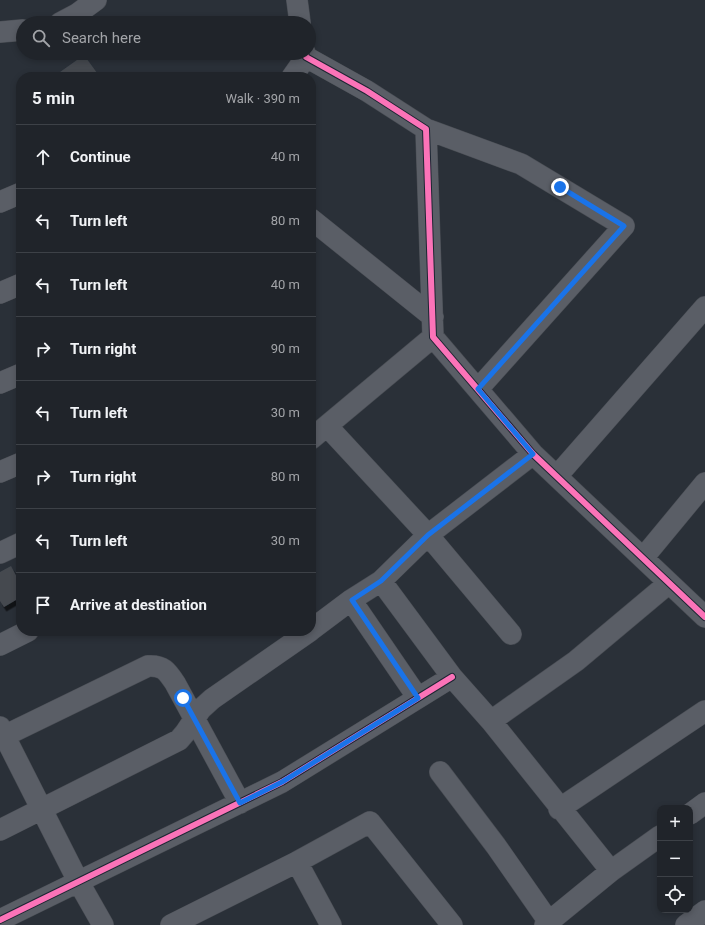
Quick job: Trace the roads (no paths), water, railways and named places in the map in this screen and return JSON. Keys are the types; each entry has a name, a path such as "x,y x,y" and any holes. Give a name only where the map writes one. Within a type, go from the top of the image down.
{"street":[{"path":"73,16 96,0"},
{"path":"297,0 299,16"},
{"path":"0,32 16,31"},
{"path":"295,72 302,60"},
{"path":"314,60 367,91 426,129 521,164 624,226 478,389"},
{"path":"316,435 328,426 433,327 426,129"},
{"path":"0,202 16,194"},
{"path":"316,223 433,327 478,389 533,454 705,617"},
{"path":"0,293 16,286"},
{"path":"557,476 705,307"},
{"path":"0,383 16,376"},
{"path":"328,426 428,535 510,634"},
{"path":"316,626 381,581 428,535 533,454"},
{"path":"0,472 16,465"},
{"path":"643,558 705,482"},
{"path":"0,553 16,545"},
{"path":"381,581 452,677 491,721 611,871"},
{"path":"491,721 576,661 670,583"},
{"path":"352,600 418,698"},
{"path":"0,645 18,636"},
{"path":"0,830 179,740 201,709 212,699 301,636"},
{"path":"103,925 78,881 1,734 148,666 157,665 166,670 175,683 240,803"},
{"path":"0,920 282,782 452,677"},
{"path":"560,808 705,711"},
{"path":"440,772 496,846 547,923 611,871 657,838"},
{"path":"693,812 705,803"},
{"path":"171,925 298,862 370,822 452,925"},
{"path":"298,862 330,925"},
{"path":"686,925 705,911"}]}
